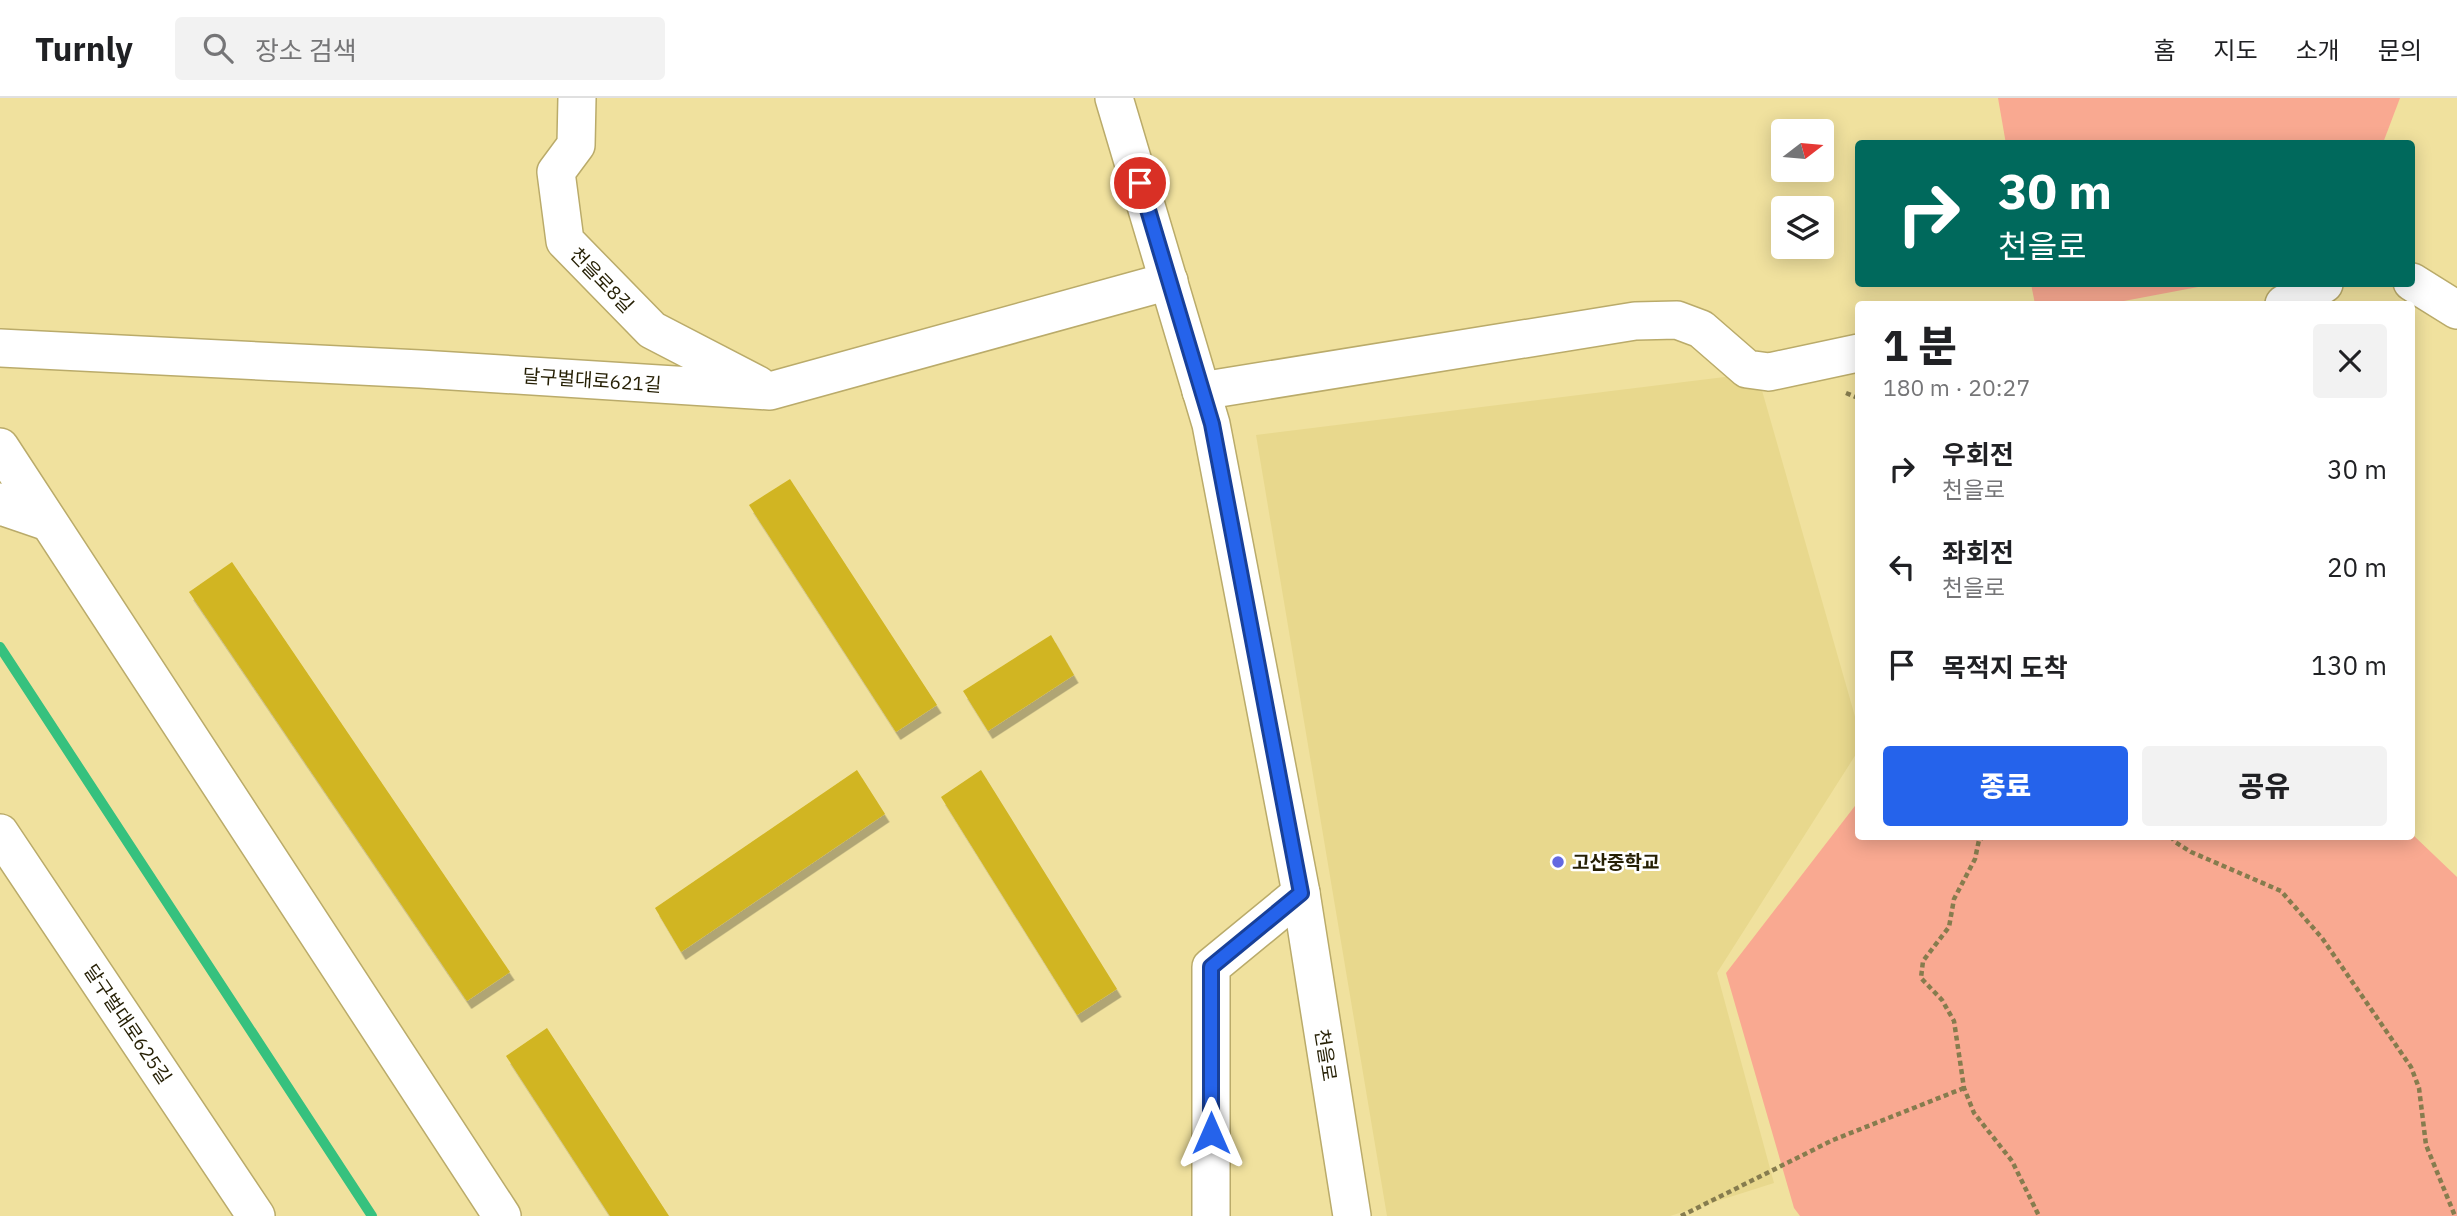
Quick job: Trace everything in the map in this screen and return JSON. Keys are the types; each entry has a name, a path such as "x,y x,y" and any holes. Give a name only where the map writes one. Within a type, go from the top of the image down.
{"street":[{"name":"천을로8길","path":"578,98 576,145 556,172 565,241 652,330 770,391"},
{"name":"천을로","path":"1114,98 1212,424 1301,893 1352,1216"},
{"name":"달구벌대로621길","path":"0,348 420,369 770,391 1169,281"},
{"path":"2415,284 2457,310"},
{"path":"2290,301 2318,287"},
{"path":"1201,391 1635,321 1677,320 1701,329 1746,369 1769,372 1855,354"},
{"path":"0,447 251,827 502,1216"},
{"path":"0,502 7,508 48,522"},
{"name":"달구벌대로625길","path":"0,833 256,1216"},
{"path":"1211,1216 1211,967 1301,893"}],"path":[{"path":"1979,840 1975,859 1954,899 1949,927 1923,961 1921,978 1942,1000 1954,1021 1964,1088 1974,1113 2012,1161 2039,1216"},
{"path":"2174,840 2191,852 2281,891 2322,938 2411,1067 2419,1088 2426,1145 2455,1216"},
{"path":"1681,1216 1833,1140 1964,1088"}],"shaded area":[{"path":"1998,98 2400,98 2384,140 2005,140"},
{"path":"2032,287 2198,287 2124,301 2034,301"},
{"name":"고산중학교","path":"1757,373 1855,716 1855,756 1717,973 1774,1183 1670,1216 1387,1216 1256,435"},
{"path":"1855,806 1855,840 2415,840 2415,837 2457,877 2457,1216 1800,1216 1794,1208 1726,973"}],"building":[{"path":"790,479 937,705 896,732 749,505"},
{"path":"232,562 510,972 467,1001 189,592"},
{"path":"1051,635 1074,675 988,731 963,691"},
{"path":"857,770 885,814 681,952 655,908"},
{"path":"981,770 1117,989 1077,1015 941,797"},
{"path":"547,1028 669,1216 610,1216 506,1056"}],"waterway":[{"path":"0,647 372,1216"}],"place":[{"name":"고산중학교","path":"1558,862"}],"route":[{"path":"1140,183 1212,424 1301,893 1211,967 1211,1133"}]}
